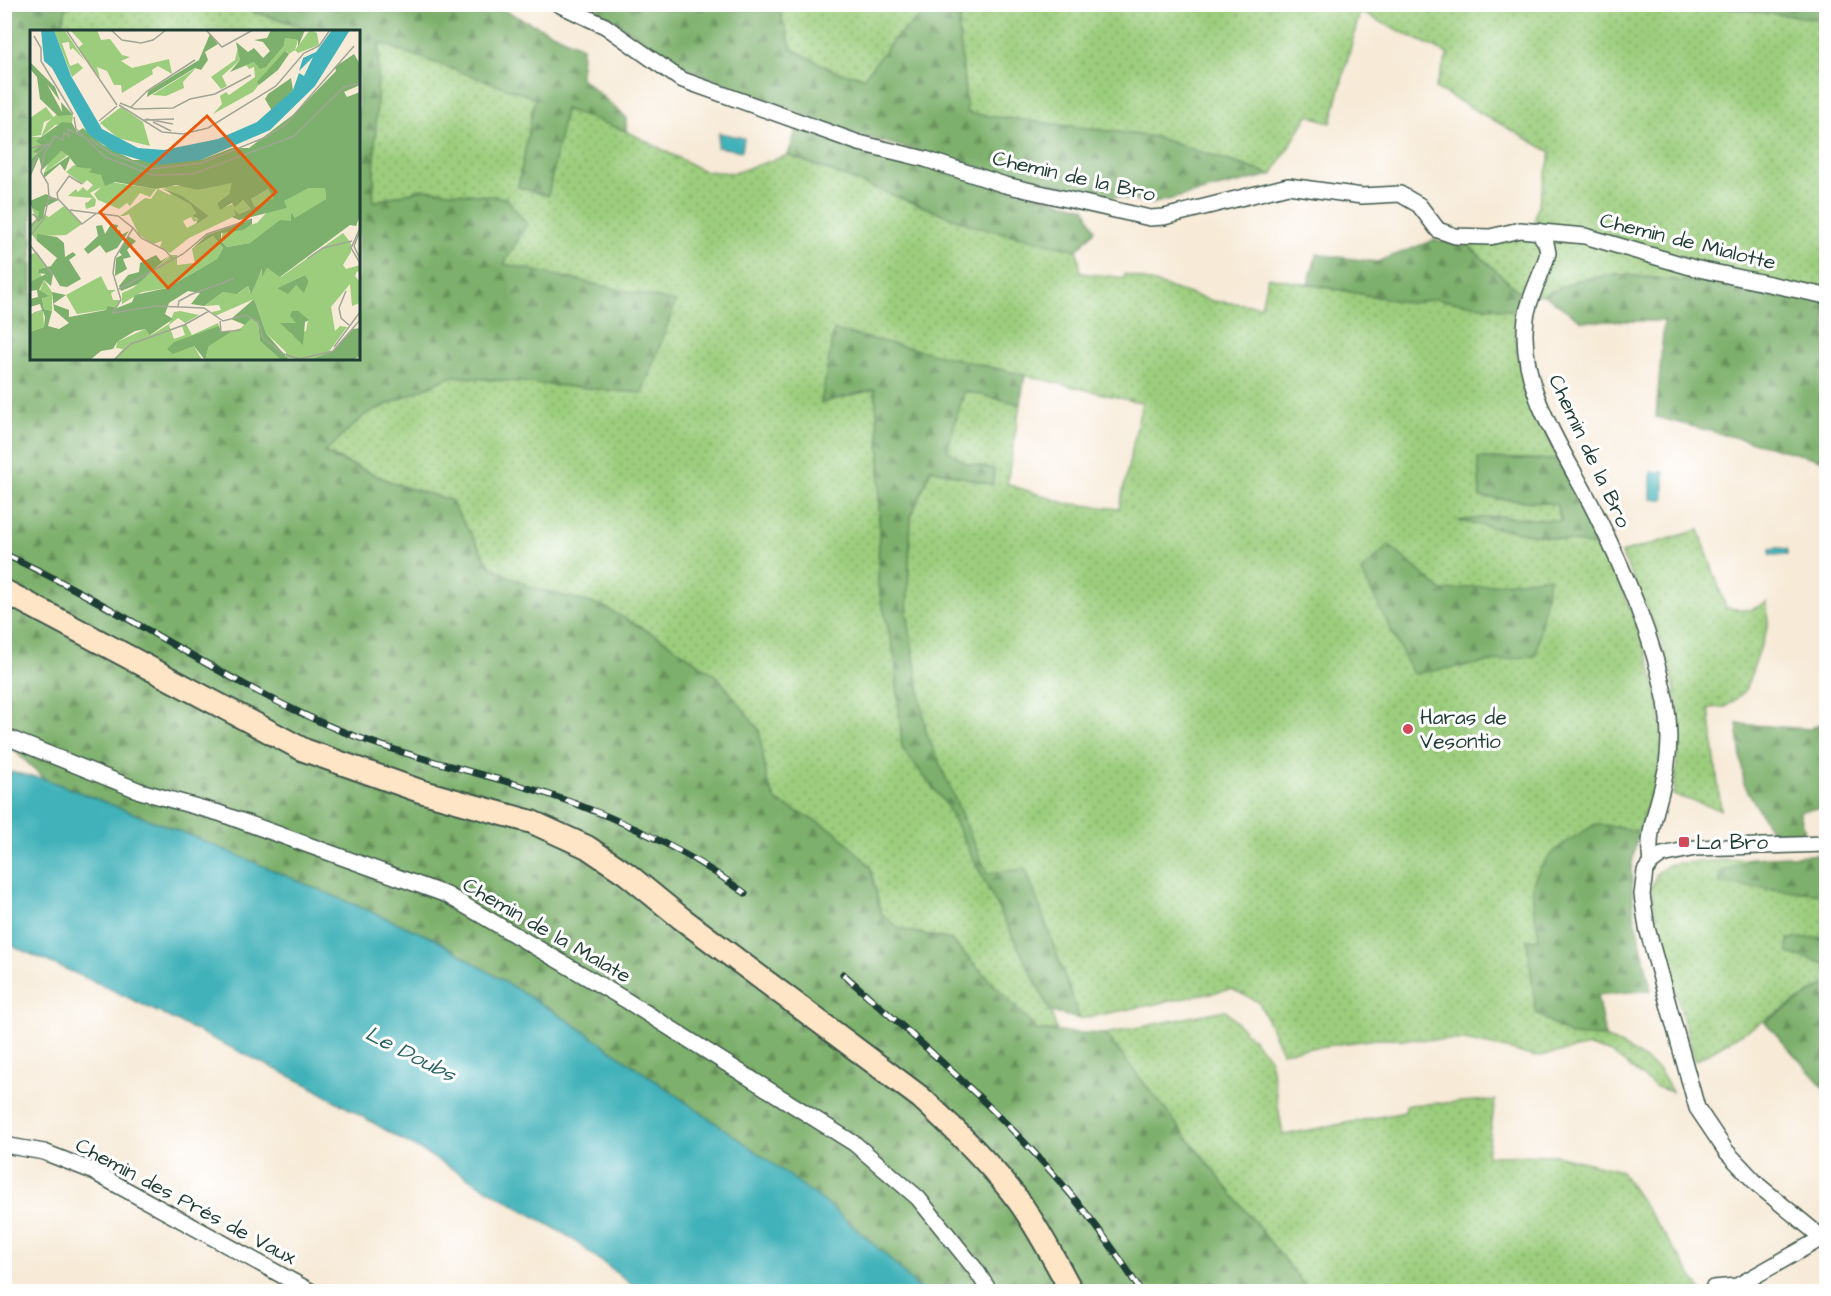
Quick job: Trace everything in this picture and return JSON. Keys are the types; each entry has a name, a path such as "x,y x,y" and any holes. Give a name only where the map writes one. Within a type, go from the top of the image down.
{"main road":[{"path":"4,591 304,750 420,791 532,822 561,834 608,860 690,926 920,1097 990,1166 1018,1201 1038,1230 1072,1292"}],"street":[{"name":"Chemin de la Bro","path":"558,4 605,26 680,79 859,143 925,159 1005,185 1086,204 1149,218 1164,217 1288,186 1354,195 1400,194 1419,205 1438,230 1455,236 1482,237 1520,230 1538,231 1546,243 1548,253 1527,318 1527,352 1533,390 1597,516 1632,592 1654,652 1666,705 1668,747 1665,778 1650,832 1651,863 1642,882 1647,928 1697,1108 1726,1151 1758,1185 1824,1240"},
{"name":"Chemin de Mialotte","path":"1538,231 1585,236 1694,268 1827,296"},
{"name":"Chemin de la Malate","path":"4,736 140,791 219,813 447,896 624,999 855,1144 918,1198 976,1270 990,1292"},
{"path":"1651,863 1662,855 1695,848 1827,844"},
{"name":"Chemin des Prés de Vaux","path":"4,1145 44,1152 90,1170 312,1292"},
{"path":"1713,1288 1737,1286 1824,1240"}],"green space":[{"path":"67,4 231,5 315,30 60,30"},
{"path":"1699,4 1826,20 1826,294 1768,296 1703,283 1615,274 1576,281 1544,295 1519,292 1468,245 1533,227 1551,152 1435,88 1448,54 1360,12 1331,123 1308,115 1272,175 1155,137 967,113 959,30 962,5"},
{"path":"5,5 67,5 60,30 30,30 30,360 360,360 360,30 315,30 231,5 492,5 582,47 581,78 626,117 626,131 565,109 548,196 518,187 535,98 379,43 373,202 423,189 506,198 527,224 504,264 676,302 642,393 452,376 366,414 324,453 398,485 450,500 491,567 530,587 602,606 664,640 718,677 759,730 767,781 776,801 835,831 870,866 881,913 900,929 951,940 1038,1031 1105,1034 1309,1291 917,1291 750,1147 572,1023 435,939 197,838 45,779 5,742"},
{"path":"579,5 769,5 780,12 792,49 836,72 864,77 894,39 934,5 962,5 959,30 967,113 1155,137 1272,175 1150,204 1010,175 846,132 683,67 611,19"},
{"path":"769,5 934,5 894,39 865,77 836,72 792,49 780,12"},
{"path":"1699,5 1826,5 1826,20"},
{"path":"379,43 536,98 518,186 548,195 565,109 626,131 704,171 734,173 788,155 974,226 1077,250 1081,273 1125,278 1125,274 1213,301 1261,306 1268,277 1410,303 1435,299 1514,311 1522,369 1558,460 1478,458 1481,497 1556,504 1562,522 1496,516 1460,521 1602,547 1624,593 1653,674 1662,727 1657,772 1638,831 1596,824 1540,940 1527,940 1570,1035 1605,1037 1633,1052 1660,1071 1672,1092 1656,1087 1611,1053 1590,1046 1535,1057 1464,1040 1376,1039 1282,1052 1259,1002 1231,989 1080,1019 1026,870 987,874 926,732 907,613 911,517 932,468 992,485 994,469 966,463 947,450 965,390 1020,404 1007,484 1065,503 1119,509 1142,403 955,359 821,403 875,389 880,453 878,586 895,657 902,748 945,803 1051,1012 1057,1031 1038,1031 951,940 900,929 881,913 869,866 835,831 776,801 767,781 759,730 718,677 664,640 602,606 530,587 491,567 449,500 398,485 324,452 366,414 452,376 642,393 675,302 504,264 423,189 373,202"},
{"path":"797,128 849,148 1085,208 1095,230 1077,250 974,226 788,155"},
{"path":"1434,240 1468,245 1519,292 1514,311 1435,299 1410,303 1308,284 1317,254 1377,262"},
{"path":"1615,274 1703,283 1768,296 1826,294 1826,461 1656,417 1664,321 1582,321 1544,295 1576,281"},
{"path":"834,330 1025,375 1020,404 964,391 947,450 966,463 994,469 993,485 931,469 911,517 907,613 926,732 987,873 1026,869 1080,1019 1051,1012 945,803 902,748 895,657 878,586 880,453 875,389 821,403"},
{"path":"1478,458 1558,460 1602,547 1458,521 1496,516 1561,521 1556,504 1480,497"},
{"path":"1699,530 1726,608 1751,610 1767,602 1768,626 1745,691 1726,707 1709,708 1721,810 1673,795 1679,739 1674,684 1655,627 1621,553"},
{"path":"1389,545 1442,591 1549,577 1536,655 1413,674 1361,571"},
{"path":"1826,721 1826,807 1799,811 1805,831 1773,835 1744,784 1737,724 1810,729"},
{"path":"1596,824 1638,831 1631,869 1634,914 1651,990 1597,995 1605,1037 1570,1035 1536,1013 1527,940 1539,939 1532,889 1537,873 1558,848"},
{"path":"1826,854 1826,905 1823,894 1720,884 1719,873 1754,858"},
{"path":"1754,858 1720,873 1720,883 1824,894 1826,937 1789,939 1788,953 1826,964 1826,984 1695,1061 1656,922 1651,889 1657,873 1670,864"},
{"path":"1826,937 1826,964 1788,953 1788,939"},
{"path":"1826,984 1826,1090 1765,1022"},
{"path":"1225,1010 1270,1058 1283,1135 1405,1112 1406,1105 1495,1100 1487,1156 1556,1155 1621,1171 1702,1291 1309,1291 1105,1034"}],"water":[{"path":"719,133 744,138 742,151 717,147"},
{"path":"1651,472 1664,472 1664,499 1651,499"},
{"path":"1770,549 1787,549 1787,555 1770,555"},
{"name":"Le Doubs","path":"5,771 45,779 197,838 435,939 572,1023 750,1147 826,1203 886,1255 921,1291 640,1291 568,1236 308,1085 100,984 5,943"}],"railway":[{"path":"4,554 87,596 291,709 378,744 512,783 604,815 663,842 745,893"},
{"path":"843,974 925,1046 1042,1161 1111,1246 1141,1292"}],"place":[{"name":"Haras de Vesontio","path":"1408,729"},
{"name":"La Bro","path":"1684,842"}]}
